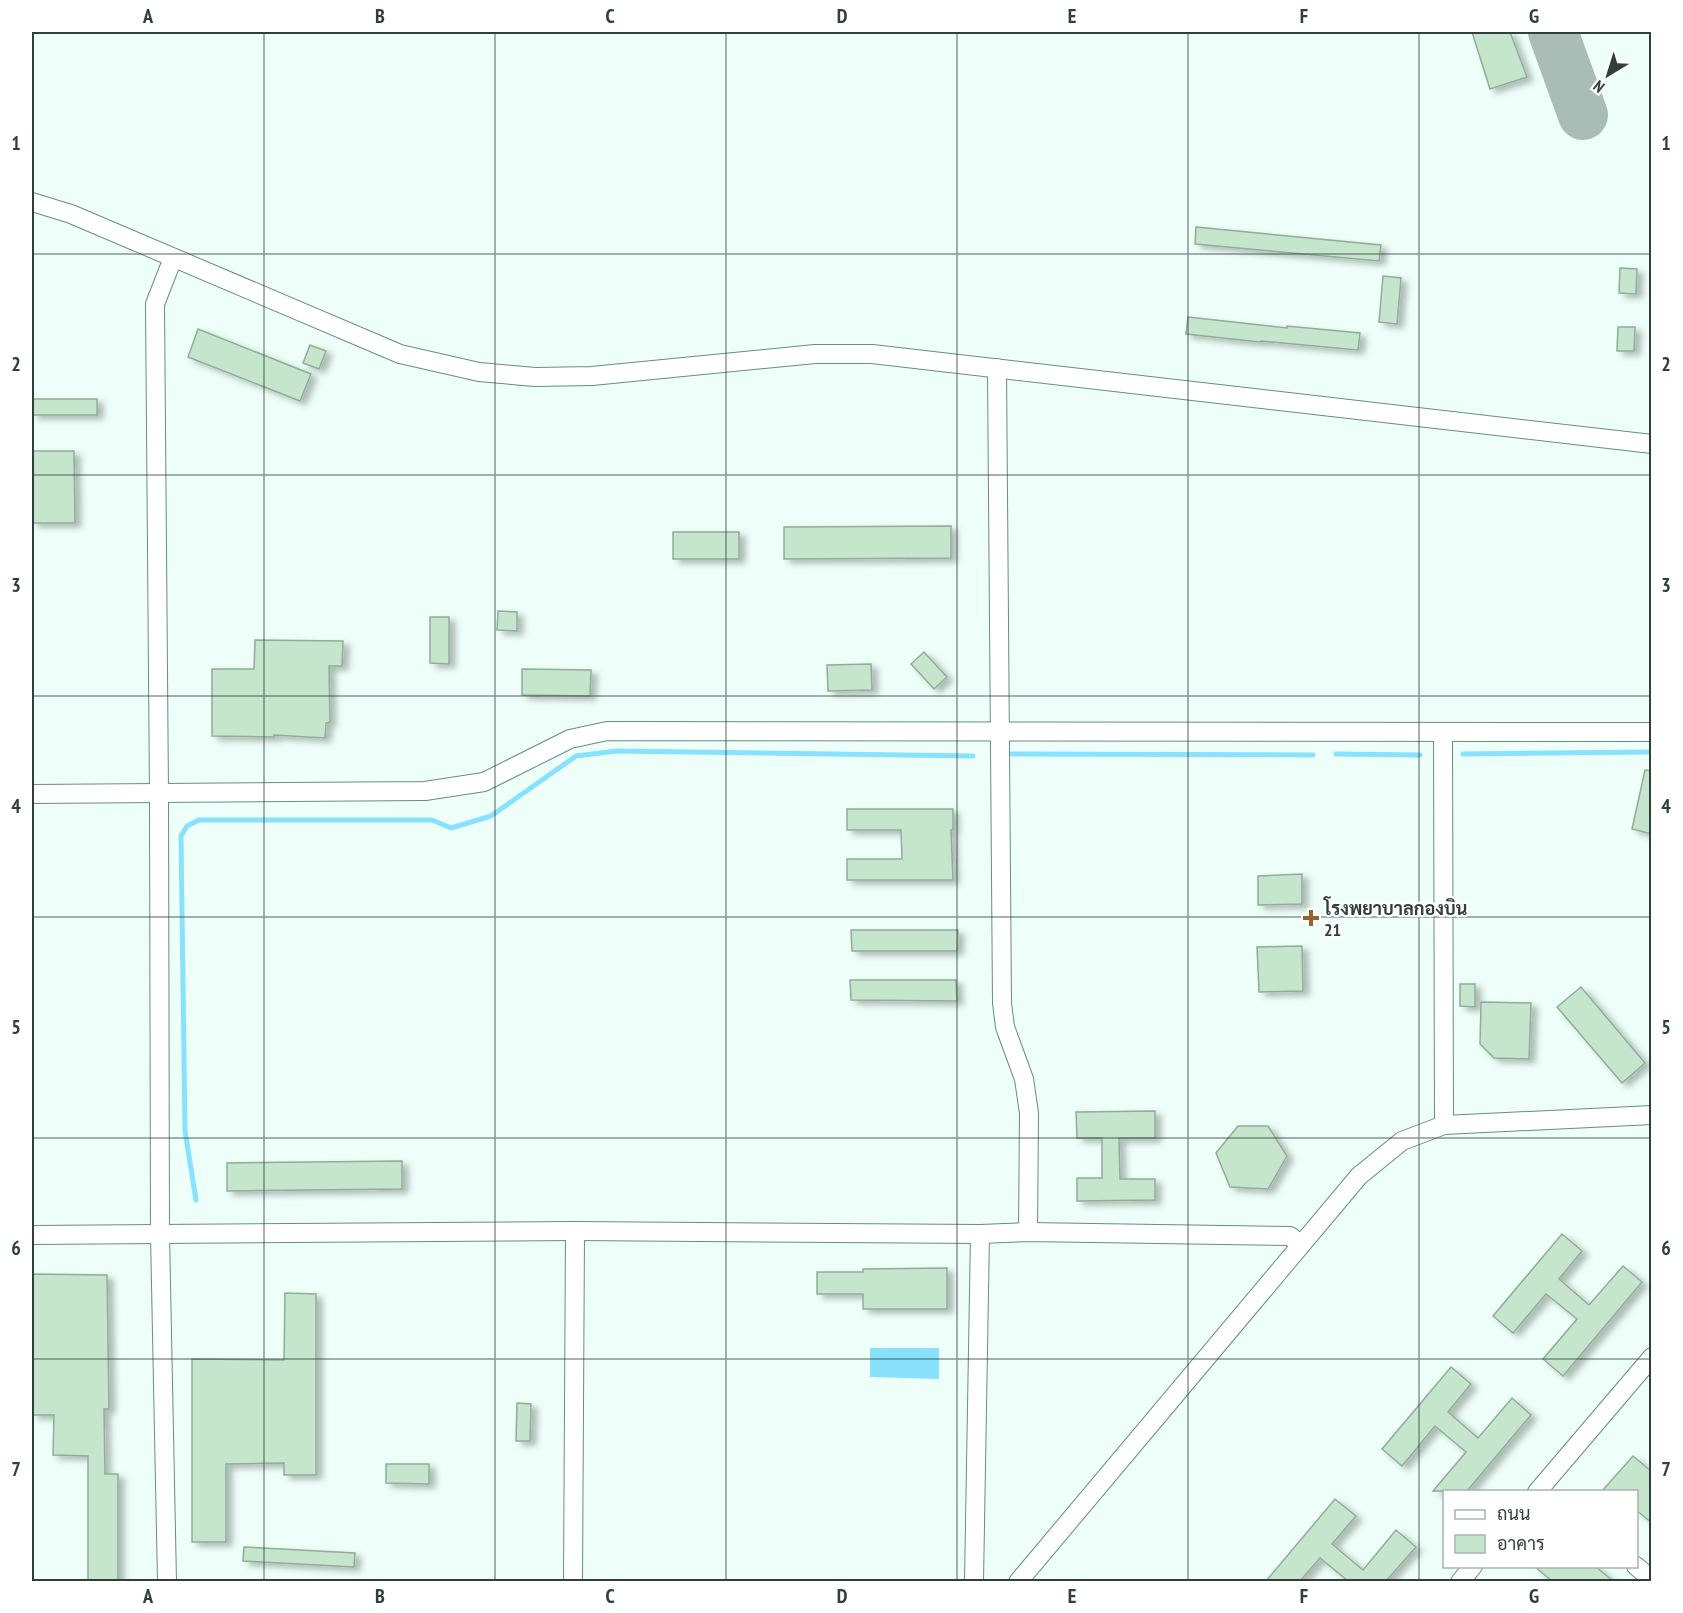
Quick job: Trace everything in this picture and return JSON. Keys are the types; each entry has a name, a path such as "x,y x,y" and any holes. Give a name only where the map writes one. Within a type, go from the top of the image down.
{"lane":[{"path":"32,202 71,214 400,354 479,372 535,377 592,376 765,358 872,354 1652,444"},
{"path":"167,1581 160,1234 155,304 173,258"},
{"path":"997,368 1002,1003 1005,1027 1024,1079 1029,1113 1028,1232"},
{"path":"32,794 425,791 484,782 570,739 607,731 1652,732"},
{"path":"1443,733 1444,1125"},
{"path":"1018,1581 1359,1176 1402,1142 1444,1125 1652,1115"},
{"path":"32,1235 574,1231 980,1234 1028,1232 1290,1236 1301,1245"},
{"path":"573,1581 574,1231"},
{"path":"974,1581 980,1234"},
{"path":"1543,1490 1652,1357"},
{"path":"1460,1581 1471,1568"},
{"path":"1638,1568 1652,1580"}],"water":[{"path":"870,1348 939,1348 939,1379 870,1377"}],"building":[{"path":"1472,32 1510,32 1527,77 1490,89"},
{"path":"1196,227 1381,245 1379,261 1195,244"},
{"path":"1620,268 1637,269 1636,294 1619,293"},
{"path":"1383,276 1401,278 1397,324 1379,322"},
{"path":"1188,317 1360,333 1358,350 1186,334"},
{"path":"1618,327 1635,327 1634,351 1617,351"},
{"path":"198,329 311,374 300,401 188,357"},
{"path":"310,345 326,351 319,369 303,363"},
{"path":"32,399 97,399 97,415 32,415"},
{"path":"32,451 74,451 75,523 32,523"},
{"path":"951,526 951,558 784,559 784,527"},
{"path":"673,532 739,532 739,559 673,559"},
{"path":"498,611 517,612 517,631 497,630"},
{"path":"430,617 449,617 449,664 430,663"},
{"path":"255,640 343,641 342,666 329,666 330,722 326,723 325,738 274,735 274,737 212,736 212,669 254,669"},
{"path":"924,652 947,677 934,689 911,664"},
{"path":"871,664 872,690 828,691 827,665"},
{"path":"522,669 591,670 590,696 522,695"},
{"path":"1645,770 1652,771 1652,834 1632,829"},
{"path":"847,809 953,809 953,830 951,830 953,880 847,880 847,859 902,859 901,830 847,830"},
{"path":"1302,874 1302,904 1258,905 1258,876"},
{"path":"851,930 958,930 957,951 852,951"},
{"path":"1302,946 1303,991 1259,992 1257,947"},
{"path":"850,980 956,980 957,1001 851,1000"},
{"path":"1460,984 1475,984 1475,1007 1460,1006"},
{"path":"1581,987 1645,1063 1622,1083 1557,1007"},
{"path":"1481,1002 1531,1003 1529,1059 1494,1058 1480,1044"},
{"path":"1155,1111 1155,1138 1119,1138 1120,1179 1155,1179 1155,1200 1077,1201 1077,1178 1102,1178 1102,1138 1077,1138 1076,1112"},
{"path":"1238,1126 1268,1126 1287,1156 1268,1189 1230,1187 1216,1153"},
{"path":"402,1161 402,1189 227,1191 227,1163"},
{"path":"1562,1234 1582,1251 1559,1279 1589,1305 1623,1266 1642,1282 1563,1376 1543,1359 1577,1319 1546,1294 1513,1333 1493,1316"},
{"path":"947,1268 947,1309 863,1309 863,1294 817,1294 817,1272"},
{"path":"32,1274 107,1275 109,1409 104,1409 105,1474 118,1474 118,1581 88,1581 88,1456 53,1455 54,1415 32,1415"},
{"path":"285,1293 316,1294 316,1475 284,1475 284,1463 226,1464 226,1542 192,1542 192,1359 284,1360"},
{"path":"1451,1367 1471,1384 1448,1412 1478,1438 1512,1398 1531,1415 1468,1490 1433,1491 1466,1452 1435,1426 1402,1466 1382,1449"},
{"path":"517,1403 531,1404 530,1441 516,1441"},
{"path":"1633,1456 1652,1472 1652,1523 1638,1512 1638,1490 1603,1490"},
{"path":"386,1464 429,1464 429,1484 386,1483"},
{"path":"1335,1499 1356,1516 1332,1544 1363,1570 1396,1530 1416,1547 1386,1581 1348,1581 1320,1558 1300,1581 1266,1581"},
{"path":"244,1547 355,1553 354,1567 243,1561"},
{"path":"1536,1568 1597,1568 1613,1581 1552,1581"}],"waterway":[{"path":"196,1200 185,1131 181,836 187,826 199,820 432,820 451,828 491,816 576,756 617,751 973,756"},
{"path":"1463,754 1652,752"},
{"path":"1012,754 1313,755"},
{"path":"1336,754 1420,755"}],"taxiway":[{"path":"1553,32 1583,115"}],"place":[{"name":"โรงพยาบาลกองบิน 21","path":"1311,918"}]}
